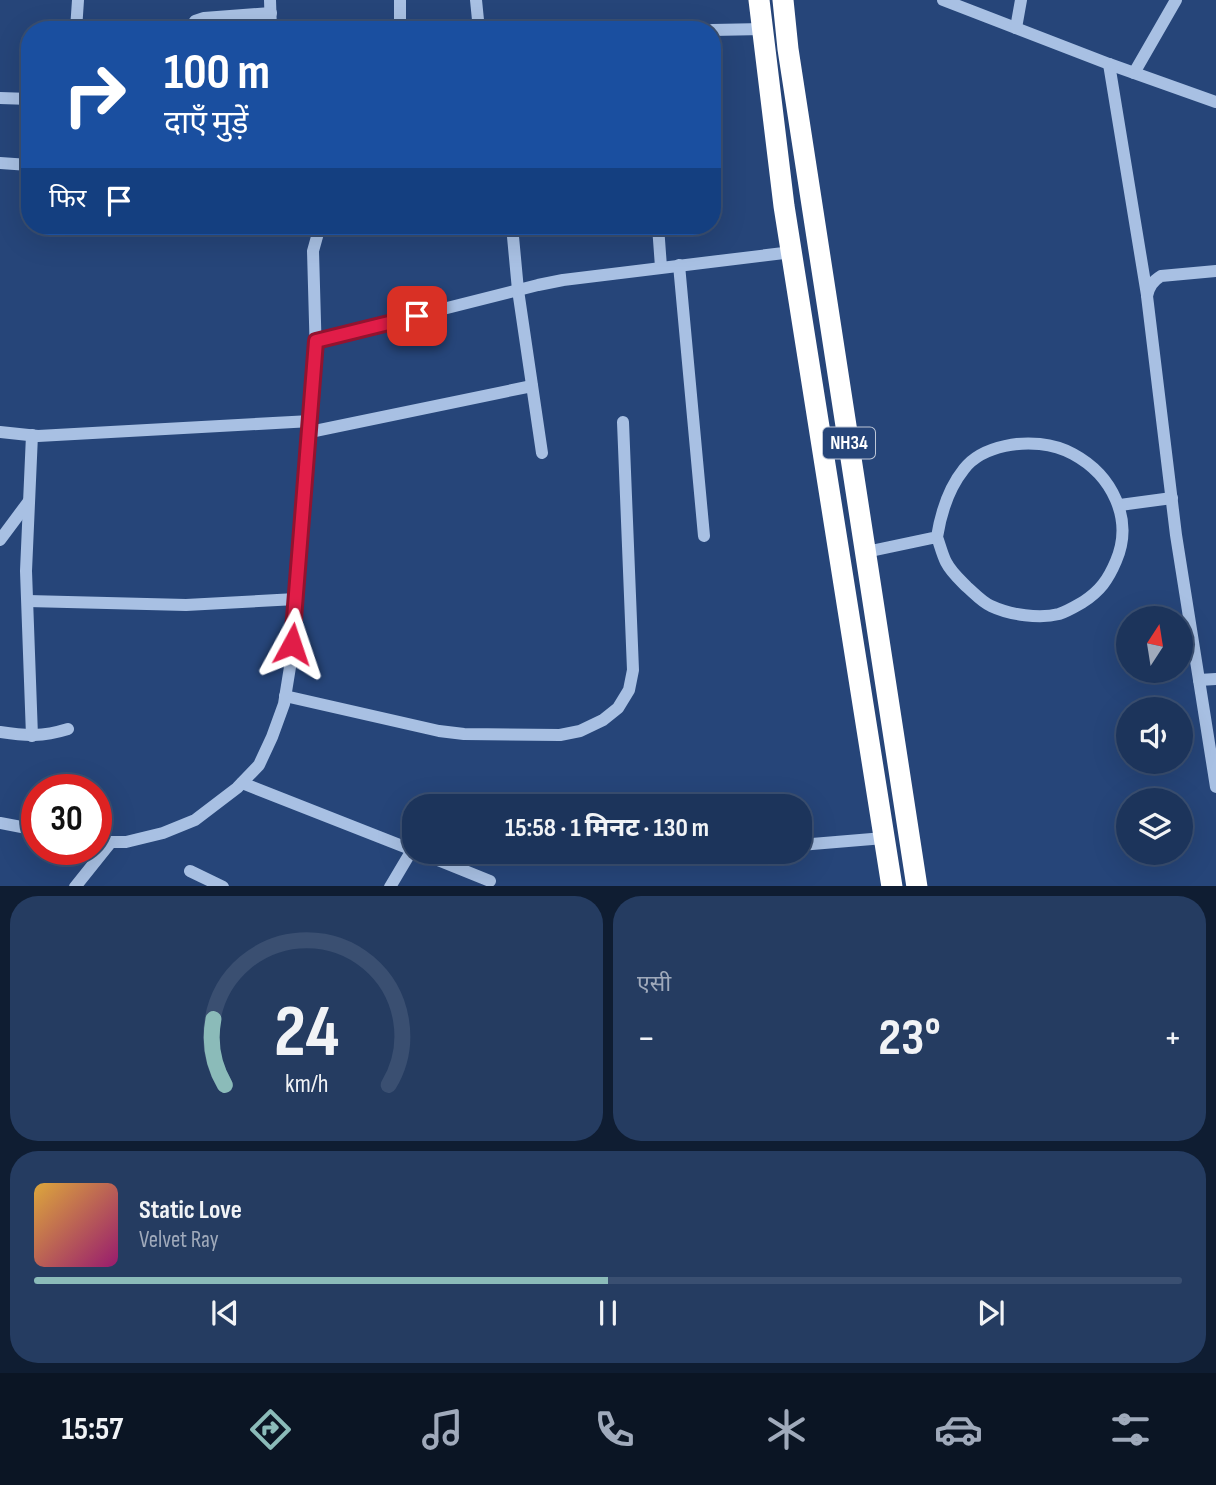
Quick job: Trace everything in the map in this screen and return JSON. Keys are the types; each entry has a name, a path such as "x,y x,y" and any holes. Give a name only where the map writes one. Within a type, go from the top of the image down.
{"highway":[{"name":"NH34","path":"759,0 782,189 892,886"},
{"name":"NH34","path":"783,0 788,50 917,886"}],"street":[{"path":"77,21 78,0"},
{"path":"400,0 400,21"},
{"path":"476,0 478,21"},
{"path":"943,0 1216,102"},
{"path":"1016,28 1021,0"},
{"path":"1134,73 1176,0"},
{"path":"195,21 270,6"},
{"path":"721,30 763,29"},
{"path":"1109,64 1147,296 1172,498 1216,787"},
{"path":"0,99 21,99"},
{"path":"0,163 21,164"},
{"path":"112,842 126,842 163,833 195,820 242,783 259,765 272,737 285,696 290,667 316,341 313,251 317,235"},
{"path":"513,235 518,290 542,453"},
{"path":"659,235 661,267"},
{"path":"316,341 518,290 589,275 792,252"},
{"path":"679,265 704,536"},
{"path":"1147,296 1148,288 1161,276 1216,271"},
{"path":"0,432 32,435 310,427 532,386"},
{"path":"285,696 413,726 464,734 560,735 580,731 610,715 618,708 629,690 633,670 623,422"},
{"path":"32,435 26,564 32,736"},
{"path":"1020,443 1050,445 1072,453 1092,467 1111,489 1119,505 1123,525 1121,550 1111,574 1096,593 1059,614 1033,616 990,606 957,578 946,563 937,537 940,515 952,487 966,466 990,450 1020,443"},
{"path":"1119,505 1172,498"},
{"path":"0,540 29,501"},
{"path":"866,552 937,537"},
{"path":"28,601 186,605 296,598"},
{"path":"1199,680 1216,679"},
{"path":"0,732 42,736 68,729"},
{"path":"242,783 402,846"},
{"path":"0,823 21,827"},
{"path":"812,844 884,838"},
{"path":"391,886 406,864"},
{"path":"448,864 490,881"},
{"path":"76,886 93,865"},
{"path":"190,871 221,886"}],"route":[{"path":"292,644 316,341 417,316"}]}
